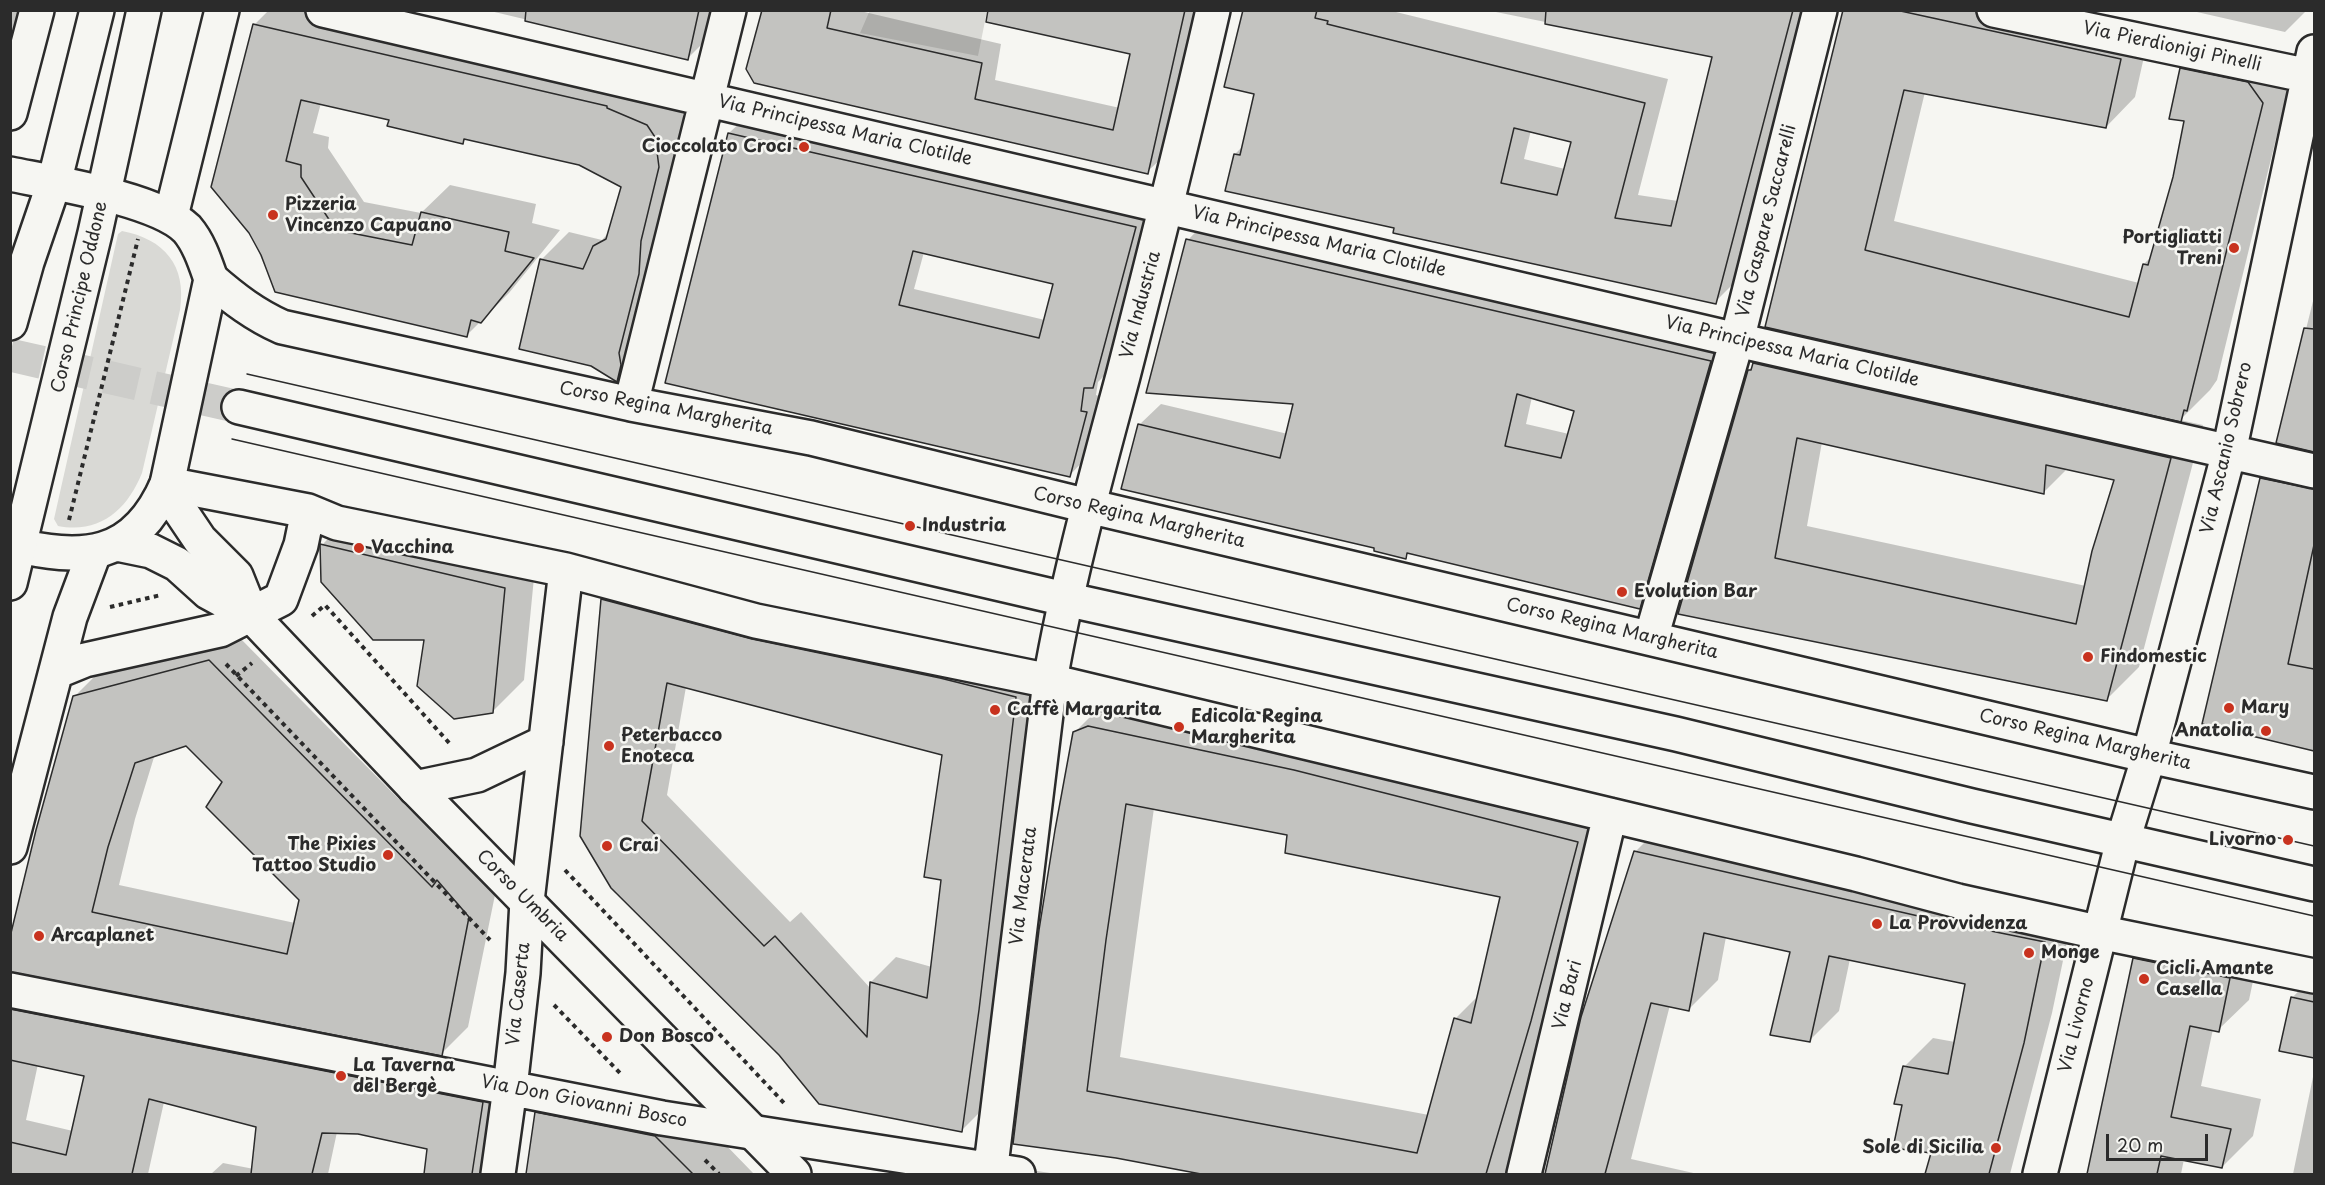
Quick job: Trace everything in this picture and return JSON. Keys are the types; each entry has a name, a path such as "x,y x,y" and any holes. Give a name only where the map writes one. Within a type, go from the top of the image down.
{"street":[{"path":"10,113 37,10"},
{"path":"10,324 27,262 54,183 97,10"},
{"name":"Corso Principe Oddone","path":"10,583 15,545 104,195 144,10"},
{"path":"10,174 104,195 159,211 222,10"},
{"name":"Via Principessa Maria Clotilde","path":"323,10 1737,340 2314,471"},
{"path":"631,404 729,10"},
{"name":"Via Industria","path":"1065,599 1167,207 1214,10"},
{"name":"Via Gaspare Saccarelli","path":"1651,638 1737,340 1820,10"},
{"name":"Via Pierdionigi Pinelli","path":"1994,10 2313,68"},
{"name":"Via Ascanio Sobrero","path":"2122,840 2149,756 2229,452 2313,68"},
{"name":"Corso Regina Margherita","path":"159,211 188,231 202,254 212,279 260,317 282,327 631,404 811,438 1088,506 2149,756 2314,792"},
{"path":"15,545 61,553 105,549 138,529 154,512 166,486 212,279"},
{"path":"239,407 1065,599 1676,734 2314,884"},
{"path":"166,486 308,511 337,523 566,570 756,621 1050,681 1958,901 2099,933 2314,976"},
{"name":"Corso Umbria","path":"166,486 200,540 236,576 252,616"},
{"path":"58,671 85,660 220,630 252,616 281,599 301,545 308,511"},
{"path":"10,847 58,671 70,617 105,549"},
{"name":"Corso Umbria","path":"105,549 151,551 177,564 208,592 252,616 415,788 794,1174"},
{"name":"Via Caserta","path":"498,1174 523,973 527,901 566,570"},
{"name":"Via Macerata","path":"999,1173 1050,681 1065,599"},
{"path":"415,788 477,775 546,742"},
{"name":"Via Bari","path":"1524,1174 1610,815"},
{"name":"Via Livorno","path":"2040,1174 2122,840"},
{"name":"Via Don Giovanni Bosco","path":"10,990 662,1118 999,1173"}],"path":[{"path":"61,553 159,211"},
{"path":"236,676 621,1075"},
{"path":"703,1158 719,1174"}],"shaded area":[{"path":"870,10 987,11 978,56 860,33"},
{"path":"122,231 150,240 169,257 176,267 180,280 180,310 142,473 136,486 120,508 99,523 73,528 58,526 54,519 118,234"}],"building":[{"path":"526,10 699,10 688,60 525,21"},
{"path":"762,10 831,10 827,28 982,63 975,99 1113,130 1130,54 986,22 988,10 1185,10 1148,174 754,83 746,69"},
{"path":"1243,10 1317,10 1315,18 1328,21 1327,24 1645,103 1615,218 1671,226 1712,57 1545,24 1546,10 1793,10 1716,304 1393,233 1394,228 1225,191 1234,154 1240,155 1254,94 1224,87","holes":["1514,128 1571,142 1557,195 1501,183"]},
{"path":"1843,10 1896,10 2121,59 2106,128 1904,90 1865,250 2129,317 2143,264 2148,265 2173,177 2184,121 2169,119 2180,68 2248,82 2263,103 2187,411 2184,410 2181,422 1765,327"},
{"path":"253,24 607,106 607,108 647,125 655,137 659,167 641,241 639,274 619,353 621,365 617,382 591,366 519,349 540,259 583,269 593,246 606,239 621,187 579,165 464,139 463,144 387,126 389,120 301,100 286,161 301,165 301,177 336,230 412,245 421,212 509,232 505,251 534,258 481,323 471,320 467,337 275,292 261,255 249,233 211,187"},
{"path":"728,133 1136,227 1093,388 1084,388 1081,411 1087,412 1070,477 665,383","holes":["913,251 1053,284 1039,338 899,305"]},
{"path":"1186,239 1711,361 1640,609 1407,553 1406,559 1374,551 1374,548 1121,489 1138,424 1280,458 1293,404 1146,393","holes":["1517,394 1574,411 1561,458 1505,446"]},
{"path":"2304,328 2314,329 2314,452 2276,443"},
{"path":"1753,363 2171,458 2107,701 1678,614 1748,370 1751,370","holes":["1797,438 2044,494 2046,465 2114,480 2092,551 2076,624 1775,558"]},
{"path":"2260,478 2314,489 2314,545 2288,664 2314,669 2314,751 2202,724"},
{"path":"320,544 505,588 493,713 454,719 417,686 424,640 373,640 321,582"},
{"path":"601,599 752,639 940,678 1016,697 979,1010 962,1132 819,1104 779,1055 611,888 580,836","holes":["667,683 942,755 924,877 941,880 927,998 870,982 867,1037 775,936 764,946 642,821"]},
{"path":"209,660 432,887 437,880 469,917 442,1056 10,972 10,937 36,830 73,696","holes":["186,746 222,782 206,807 299,900 287,954 92,912 108,847 135,763"]},
{"path":"1088,726 1294,770 1578,842 1531,1021 1486,1174 1201,1174 1116,1158 1013,1144 1039,930 1073,732","holes":["1126,804 1287,835 1285,853 1500,897 1471,1023 1454,1018 1417,1153 1087,1091"]},
{"path":"1634,851 1927,918 2045,942 2024,1043 1989,1174 1925,1174 1931,1153 1893,1148 1902,1105 1894,1104 1903,1066 1948,1074 1965,984 1829,956 1810,1042 1770,1035 1790,952 1704,933 1689,1011 1651,1003 1605,1174 1545,1174 1581,1017"},
{"path":"2133,958 2230,978 2219,1032 2190,1026 2171,1117 2231,1129 2222,1168 2161,1156 2157,1174 2087,1174"},
{"path":"2291,997 2314,1002 2314,1058 2279,1051"},
{"path":"10,1009 483,1102 472,1174 424,1174 427,1149 358,1134 322,1133 312,1174 251,1174 256,1127 149,1099 132,1174 10,1174 10,1142 66,1155 84,1076 10,1060"},
{"path":"535,1112 655,1136 693,1174 526,1174"}],"tunnel":[{"path":"10,355 239,407"}],"tram line":[{"path":"247,374 2314,846"},
{"path":"232,439 2314,916"}],"place":[{"name":"Cioccolato Croci","path":"804,147"},
{"name":"Pizzeria Vincenzo Capuano","path":"273,215"},
{"name":"Portigliatti Treni","path":"2234,248"},
{"name":"Industria","path":"910,526"},
{"name":"Vacchina","path":"359,548"},
{"name":"Evolution Bar","path":"1622,592"},
{"name":"Findomestic","path":"2088,657"},
{"name":"Mary","path":"2229,708"},
{"name":"Caffè Margarita","path":"995,710"},
{"name":"Edicola Regina Margherita","path":"1179,727"},
{"name":"Anatolia","path":"2266,731"},
{"name":"Peterbacco Enoteca","path":"609,746"},
{"name":"Livorno","path":"2288,840"},
{"name":"Crai","path":"607,846"},
{"name":"The Pixies Tattoo Studio","path":"388,855"},
{"name":"La Provvidenza","path":"1877,924"},
{"name":"Arcaplanet","path":"39,936"},
{"name":"Monge","path":"2029,953"},
{"name":"Cicli Amante Casella","path":"2144,979"},
{"name":"Don Bosco","path":"607,1037"},
{"name":"La Taverna del Bergè","path":"341,1076"},
{"name":"Sole di Sicilia","path":"1996,1148"}]}
